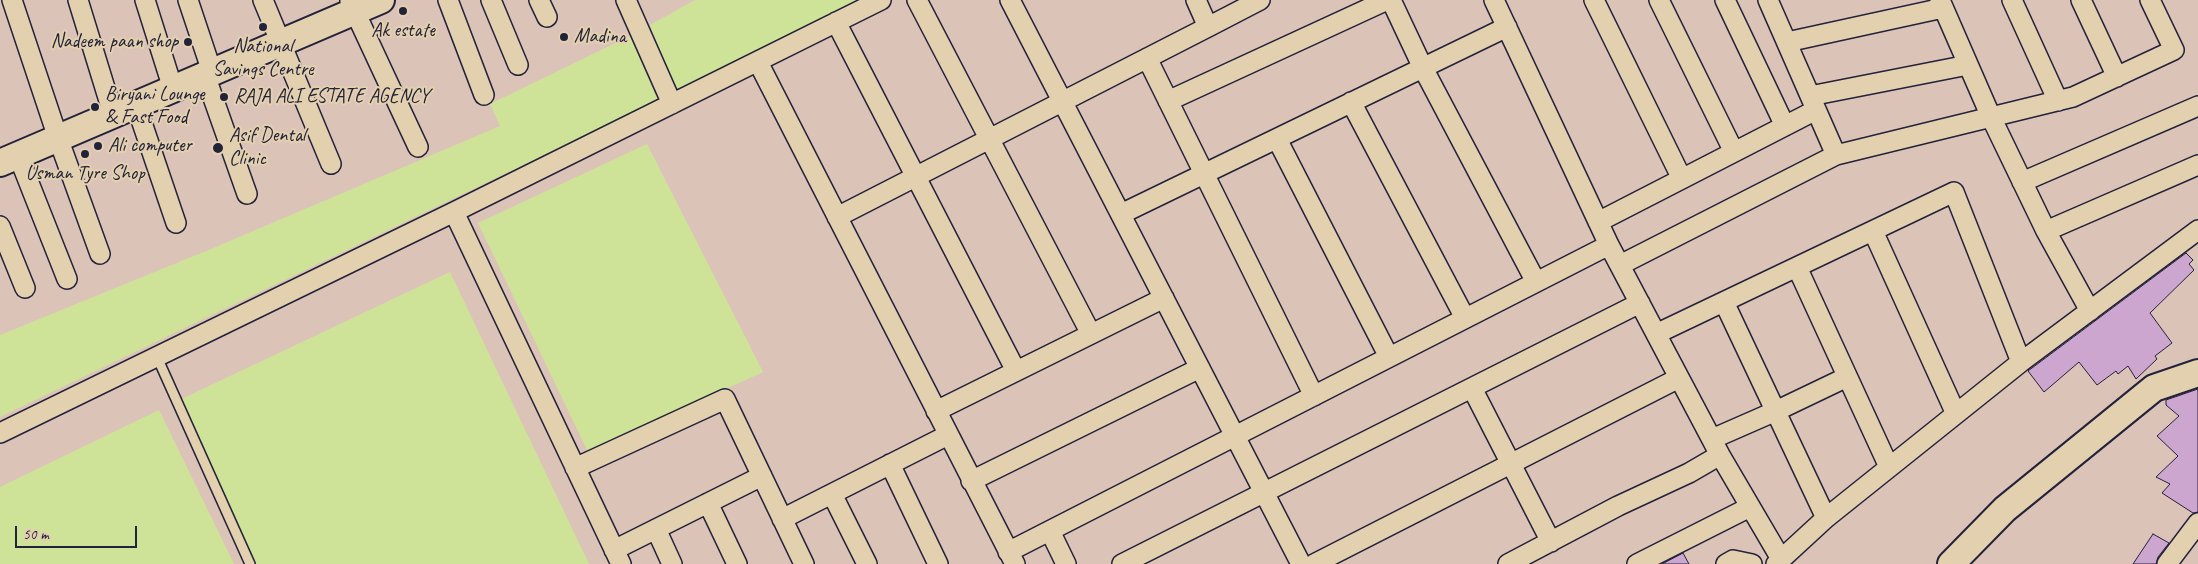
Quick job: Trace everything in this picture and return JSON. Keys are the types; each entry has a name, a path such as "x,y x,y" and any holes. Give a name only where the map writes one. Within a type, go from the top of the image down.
{"street":[{"path":"12,0 58,138 100,254"},
{"path":"78,0 176,223"},
{"path":"145,0 174,89"},
{"path":"188,0 247,194"},
{"path":"263,0 331,164"},
{"path":"67,279 9,159 280,43 352,6 381,0"},
{"path":"448,0 484,95"},
{"path":"491,0 518,65"},
{"path":"626,0 672,104"},
{"path":"0,433 454,212 882,0"},
{"path":"918,0 1091,334"},
{"path":"1010,0 1301,564"},
{"path":"1196,0 1208,26"},
{"path":"837,217 1260,0"},
{"path":"1168,101 1389,0 1536,282"},
{"path":"1494,0 1609,245 1779,562 1826,518 2021,362 2198,230"},
{"path":"1594,0 1682,179"},
{"path":"1659,0 1734,152"},
{"path":"1725,0 1785,126"},
{"path":"1768,0 1836,155"},
{"path":"2012,0 2058,101"},
{"path":"2081,0 2117,77"},
{"path":"1620,265 1836,155 2073,97 2174,50 2150,0"},
{"path":"1787,42 1941,4 2022,182 2046,231 2090,311"},
{"path":"352,6 418,147"},
{"path":"836,22 1016,371"},
{"path":"1121,214 1507,27"},
{"path":"1147,58 1314,396"},
{"path":"758,62 1011,558 1050,531 1609,245"},
{"path":"1598,222 1785,126 1813,103 1968,65"},
{"path":"1352,102 1465,318"},
{"path":"2022,182 2198,106"},
{"path":"1277,139 1389,357"},
{"path":"2046,231 2198,165"},
{"path":"1656,334 1954,192 2021,362"},
{"path":"454,212 617,557 656,529 762,476"},
{"path":"0,226 26,288"},
{"path":"1873,231 1956,414"},
{"path":"1796,268 1889,467"},
{"path":"936,411 1164,298"},
{"path":"1724,302 1826,518"},
{"path":"1122,564 1640,303"},
{"path":"971,481 1200,368"},
{"path":"1952,564 2005,509 2154,388 2198,373"},
{"path":"1508,564 1618,506 1689,474 1716,447 1776,411 1847,377"},
{"path":"1314,564 1679,378"},
{"path":"1472,388 1551,542"},
{"path":"575,468 725,400 804,564"},
{"path":"782,519 948,435"},
{"path":"890,464 938,564"},
{"path":"832,494 866,564"},
{"path":"708,503 737,564"},
{"path":"1637,564 1750,507"},
{"path":"2167,564 2198,523"},
{"path":"656,529 672,564"},
{"path":"1050,531 1066,564"},
{"path":"1726,564 1733,560 1752,564"}],"lane":[{"path":"157,357 250,564"}],"green space":[{"path":"695,0 863,0 678,97 650,25"},
{"path":"630,36 658,100 0,417 0,335 211,249 500,126 490,104"},
{"path":"647,144 763,372 588,452 478,223"},
{"path":"450,272 589,564 255,564 173,403"},
{"path":"159,410 234,564 0,564 0,487"}],"building":[{"path":"2186,253 2193,260 2189,264 2194,270 2150,313 2172,343 2155,356 2157,359 2136,379 2128,366 2118,374 2116,371 2097,385 2079,362 2044,392 2028,371"},
{"path":"2198,389 2198,512 2193,513 2162,493 2170,484 2156,477 2178,456 2157,436 2179,416 2166,405 2166,400"},
{"path":"2153,534 2169,543 2158,557 2156,564 2133,564"},
{"path":"1683,553 1689,564 1662,564"}],"place":[{"name":"Ak estate","path":"403,11"},
{"name":"National Savings Centre","path":"263,27"},
{"name":"Madina","path":"564,37"},
{"name":"Nadeem paan shop","path":"188,42"},
{"name":"RAJA ALI ESTATE AGENCY","path":"224,97"},
{"name":"Biryani Lounge & Fast Food","path":"95,107"},
{"name":"Ali computer","path":"98,146"},
{"name":"Asif Dental Clinic","path":"218,148"},
{"name":"Usman Tyre Shop","path":"85,154"}]}
